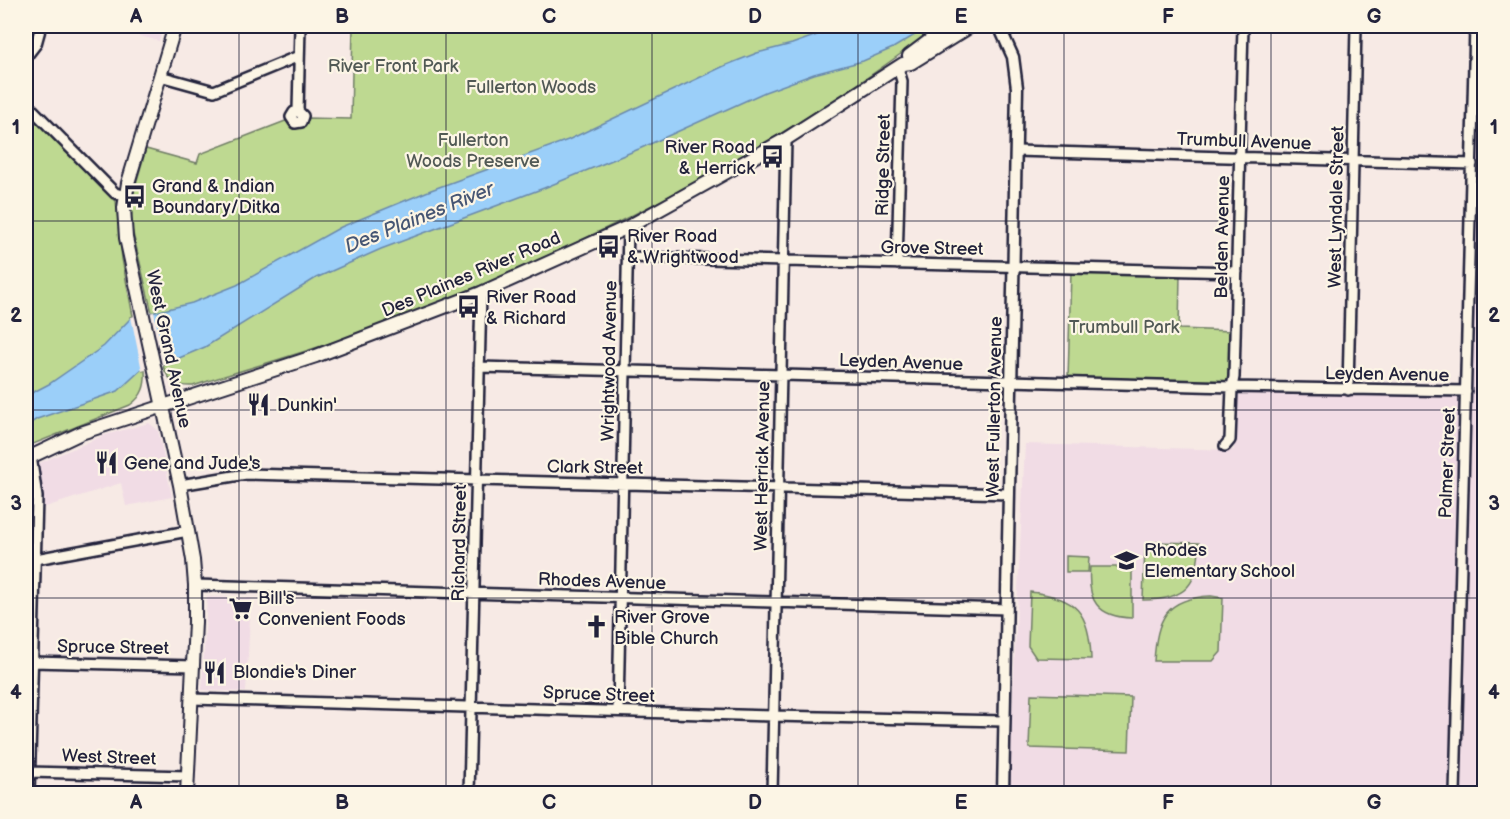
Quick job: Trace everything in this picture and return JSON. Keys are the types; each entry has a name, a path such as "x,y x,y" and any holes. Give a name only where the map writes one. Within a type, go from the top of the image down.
{"main road":[{"name":"West Grand Avenue","path":"175,26 126,196 124,222 180,485 195,585 194,666 187,794"},
{"name":"Des Plaines River Road","path":"901,66 908,57 949,26"},
{"name":"Des Plaines River Road","path":"28,457 81,433 316,356 481,293 627,227 786,139 901,66 911,63 970,26"}],"street":[{"path":"26,57 36,44 41,26"},
{"path":"298,111 300,26"},
{"name":"West Fullerton Avenue","path":"999,26 1008,43 1016,67 1003,794"},
{"name":"Belden Avenue","path":"1225,446 1230,440 1234,377 1244,26"},
{"name":"West Lyndale Street","path":"1348,390 1356,26"},
{"name":"Palmer Street","path":"1455,794 1475,26"},
{"path":"160,76 214,91 299,56"},
{"name":"Ridge Street","path":"897,264 901,66"},
{"path":"26,103 115,193 126,196"},
{"name":"West Herrick Avenue","path":"772,794 786,139"},
{"name":"Trumbull Avenue","path":"1016,151 1472,164"},
{"name":"Wrightwood Avenue","path":"618,711 627,227"},
{"name":"Grove Street","path":"627,257 1237,272"},
{"name":"Richard Street","path":"469,794 481,293"},
{"name":"Leyden Avenue","path":"479,367 1348,390 1466,391"},
{"path":"28,457 37,497 29,794"},
{"name":"Clark Street","path":"180,485 246,474 1009,494"},
{"path":"36,559 188,531"},
{"name":"Rhodes Avenue","path":"195,585 1007,609"},
{"name":"Spruce Street","path":"32,662 194,666"},
{"name":"Spruce Street","path":"192,699 1004,721"},
{"name":"West Street","path":"29,772 188,776"}],"shaded area":[{"path":"107,26 163,26 159,41"},
{"path":"1481,26 1484,26 1484,793 1008,794 1025,444 1234,450 1236,389 1471,393"},
{"path":"149,423 158,430 172,497 126,506 121,483 39,509 35,465 105,435"},
{"path":"207,597 251,598 246,692 202,690"}],"green space":[{"name":"Fullerton Woods Preserve","path":"353,26 938,26 806,118 663,200 589,236 440,302 344,339 193,386 178,384 170,379 163,366 165,365 154,313 152,313 131,225 133,194 146,149 197,163 200,154 288,120 290,125 298,127 306,118 351,119"},
{"path":"26,111 116,201 122,259 133,316 131,317 145,375 141,394 130,405 26,447"},
{"name":"Trumbull Park","path":"1071,271 1180,274 1179,329 1232,331 1229,379 1222,383 1068,379"},
{"path":"1150,542 1199,543 1193,579 1180,593 1170,597 1143,600 1145,545"},
{"path":"1066,556 1089,557 1088,572 1066,572"},
{"path":"1090,567 1130,567 1132,570 1132,618 1110,614 1097,604 1090,589"},
{"path":"1030,592 1059,598 1077,610 1088,629 1091,659 1036,658 1028,646"},
{"path":"1211,596 1223,598 1221,652 1213,661 1154,661 1158,633 1166,614 1183,601"},
{"path":"1031,694 1131,697 1129,751 1029,748"}],"water":[{"name":"Des Plaines River","path":"842,26 930,26 893,48 863,61 814,74 765,92 639,149 544,188 381,249 316,278 205,347 165,364 142,369 118,391 37,419 26,426 26,396 49,384 104,346 131,318 192,303 237,285 341,227 431,190 568,140 724,66"}],"pier":[{"path":"154,312 165,365 142,371 131,317"}],"place":[{"name":"River Road & Herrick","path":"773,157"},
{"name":"Grand & Indian Boundary/Ditka","path":"134,196"},
{"name":"River Road & Wrightwood","path":"609,246"},
{"name":"River Road & Richard","path":"468,307"},
{"name":"Dunkin'","path":"259,405"},
{"name":"Gene and Jude's","path":"106,463"},
{"name":"Rhodes Elementary School","path":"1126,560"},
{"name":"Bill's Convenient Foods","path":"240,608"},
{"name":"River Grove Bible Church","path":"596,627"},
{"name":"Blondie's Diner","path":"215,672"}],"park label":[{"name":"River Front Park","path":"393,66"},
{"name":"Fullerton Woods","path":"531,87"}]}
